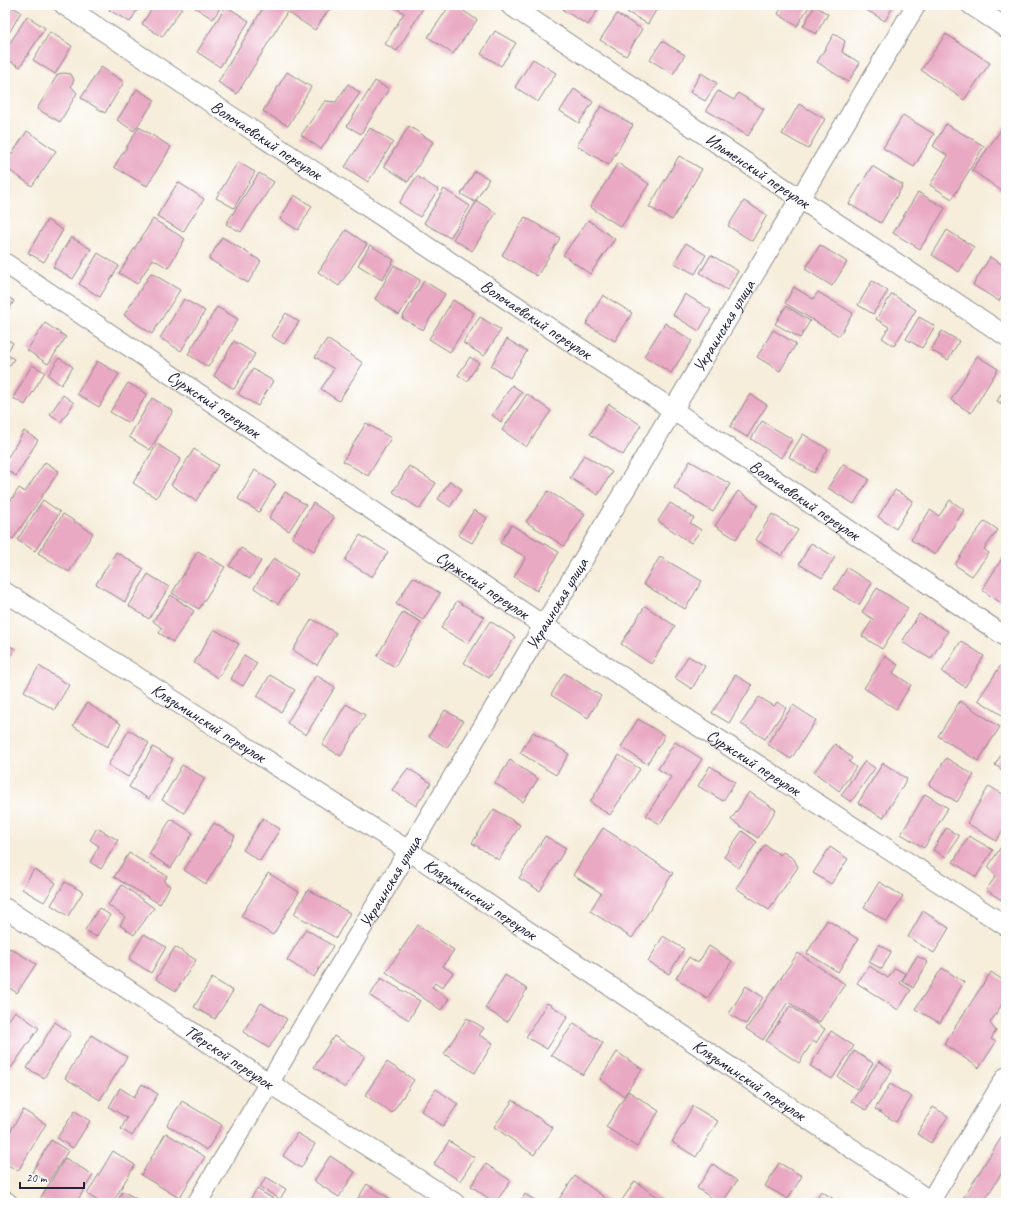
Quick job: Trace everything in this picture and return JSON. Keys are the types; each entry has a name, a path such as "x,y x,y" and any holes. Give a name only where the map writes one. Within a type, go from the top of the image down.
{"street":[{"name":"Волочаевский переулок","path":"64,5 673,410 1006,637"},
{"name":"Ильменский переулок","path":"510,5 1006,336"},
{"name":"Украинская улица","path":"197,1203 916,5"},
{"path":"971,5 1006,28"},
{"name":"Суржский переулок","path":"5,263 544,626 1006,926"},
{"name":"Клязьминский переулок","path":"5,592 409,851 930,1202"},
{"name":"Тверской переулок","path":"5,908 269,1083 455,1203"},
{"path":"930,1202 1006,1077"}],"building":[{"path":"5,5 9,5 21,12 5,40"},
{"path":"112,5 140,5 130,22 109,10"},
{"path":"154,5 177,5 182,8 162,37 142,24"},
{"path":"191,5 222,5 213,19"},
{"path":"265,5 276,5 287,12 237,94 218,82"},
{"path":"294,5 332,5 315,30 289,13"},
{"path":"391,5 425,5 397,51 385,44 404,13"},
{"path":"450,5 455,5 477,20 453,54 428,37"},
{"path":"566,5 601,5 588,25 563,10"},
{"path":"632,5 659,5 648,24 627,12"},
{"path":"783,5 810,5 797,26 778,14"},
{"path":"865,5 894,5 885,21 863,8"},
{"path":"226,6 249,21 220,67 197,52"},
{"path":"815,6 828,14 816,34 803,26"},
{"path":"617,14 642,29 626,56 600,40"},
{"path":"27,16 45,28 20,67 5,58 5,51"},
{"path":"495,31 516,43 501,66 481,54"},
{"path":"50,32 72,46 55,74 33,60"},
{"path":"834,34 845,41 842,52 860,63 848,82 817,62"},
{"path":"946,34 990,63 964,100 921,70"},
{"path":"662,41 685,55 673,74 650,60"},
{"path":"533,59 556,73 538,102 515,87"},
{"path":"101,67 124,82 105,113 81,98"},
{"path":"287,72 311,87 288,126 263,111"},
{"path":"701,73 717,83 705,101 690,92"},
{"path":"58,74 71,74 74,80 71,86 77,93 60,122 37,109"},
{"path":"375,81 389,89 361,134 347,126"},
{"path":"348,84 360,93 321,149 301,135 325,101 336,102"},
{"path":"137,89 155,100 134,131 117,120"},
{"path":"574,89 593,102 579,123 560,111"},
{"path":"718,91 734,100 738,93 764,109 748,136 706,110"},
{"path":"799,104 825,119 808,149 782,134"},
{"path":"601,106 633,125 609,165 577,146"},
{"path":"903,115 934,134 914,167 883,148"},
{"path":"946,124 984,146 952,199 930,185 948,156 933,146"},
{"path":"409,126 433,142 408,182 384,166"},
{"path":"1004,126 1006,127 1006,194 972,170"},
{"path":"139,127 171,147 147,186 114,167"},
{"path":"370,128 393,142 368,182 345,167"},
{"path":"27,131 56,151 32,186 5,167 5,164"},
{"path":"679,156 702,169 672,220 649,207"},
{"path":"238,162 255,172 234,208 216,198"},
{"path":"618,163 649,184 621,227 590,207"},
{"path":"872,166 903,185 881,223 849,204"},
{"path":"475,171 489,179 475,202 461,194"},
{"path":"259,173 274,182 241,232 226,224"},
{"path":"417,176 438,190 420,217 399,203"},
{"path":"178,182 204,199 183,232 157,216"},
{"path":"444,189 470,206 450,238 424,223"},
{"path":"918,192 945,208 920,249 893,233"},
{"path":"294,195 312,206 298,230 280,219"},
{"path":"477,201 496,213 472,251 453,239"},
{"path":"744,201 767,215 752,241 728,226"},
{"path":"525,217 560,238 537,276 502,255"},
{"path":"153,219 185,239 168,268 153,259 137,284 119,273"},
{"path":"47,220 63,230 44,262 28,253"},
{"path":"588,220 615,239 590,274 563,255"},
{"path":"346,230 367,244 339,286 318,272"},
{"path":"947,230 974,247 959,272 932,255"},
{"path":"71,237 91,249 73,279 53,267"},
{"path":"222,237 261,261 248,283 209,259"},
{"path":"686,243 706,255 695,274 674,263"},
{"path":"370,245 394,260 382,280 358,265"},
{"path":"820,245 847,262 832,286 805,269"},
{"path":"98,253 119,266 100,297 79,284"},
{"path":"711,255 738,271 727,290 700,273"},
{"path":"990,257 1006,267 1006,290 999,301 973,285"},
{"path":"394,265 420,280 399,315 375,299"},
{"path":"151,273 180,290 152,334 124,315"},
{"path":"424,281 445,294 423,330 402,318"},
{"path":"872,281 888,291 873,314 858,305"},
{"path":"794,287 813,299 818,292 853,313 839,336 785,303"},
{"path":"685,294 711,310 699,331 673,315"},
{"path":"892,294 916,310 894,346 882,338 889,327 876,319"},
{"path":"5,295 14,301 5,316"},
{"path":"603,295 632,313 615,341 586,324"},
{"path":"184,299 205,311 181,351 160,338"},
{"path":"453,300 474,313 450,352 429,339"},
{"path":"786,306 810,321 800,338 775,324"},
{"path":"217,307 238,319 208,367 188,354"},
{"path":"286,313 299,322 284,344 271,336"},
{"path":"480,317 501,330 484,356 463,343"},
{"path":"919,317 935,326 922,348 906,339"},
{"path":"45,323 66,337 48,364 27,350"},
{"path":"665,323 692,341 671,373 644,356"},
{"path":"773,330 796,344 780,371 757,357"},
{"path":"942,331 959,341 948,360 931,350"},
{"path":"5,338 13,343 6,354 14,359 5,372"},
{"path":"327,339 363,363 339,401 321,389 334,369 315,357"},
{"path":"507,339 527,351 510,378 491,366"},
{"path":"234,341 255,354 234,389 214,376"},
{"path":"977,356 998,369 971,413 951,400"},
{"path":"470,357 479,363 467,381 458,375"},
{"path":"59,358 73,367 61,385 48,375"},
{"path":"97,361 119,374 99,407 77,394"},
{"path":"32,365 45,372 25,405 13,398"},
{"path":"253,369 273,381 258,406 238,394"},
{"path":"128,383 147,394 129,423 110,412"},
{"path":"512,385 522,392 501,422 492,415"},
{"path":"1006,386 1006,406 997,401"},
{"path":"527,394 551,411 526,447 502,430"},
{"path":"750,394 767,405 747,437 730,427"},
{"path":"63,395 74,403 61,422 50,414"},
{"path":"152,398 173,411 150,450 129,437"},
{"path":"609,404 641,425 623,455 590,434"},
{"path":"762,421 792,439 781,458 751,439"},
{"path":"366,423 391,438 368,476 343,461"},
{"path":"24,431 38,440 16,476 5,469 5,462"},
{"path":"803,434 828,449 814,473 789,457"},
{"path":"157,444 181,459 156,498 133,483"},
{"path":"194,449 218,465 196,501 171,485"},
{"path":"584,455 612,472 598,495 570,478"},
{"path":"690,461 730,484 713,512 674,488"},
{"path":"45,462 59,471 13,539 5,534 5,509 19,488 25,492"},
{"path":"843,464 869,479 854,504 828,488"},
{"path":"409,466 436,483 420,509 393,492"},
{"path":"255,470 276,484 259,512 238,499"},
{"path":"450,481 462,489 450,507 438,499"},
{"path":"895,490 913,501 896,529 878,517"},
{"path":"548,491 585,514 564,546 526,522"},
{"path":"738,491 758,505 736,539 715,526"},
{"path":"285,492 306,505 289,531 269,518"},
{"path":"43,500 60,512 35,551 17,540"},
{"path":"950,500 964,510 935,555 911,540 930,510 939,516"},
{"path":"313,503 334,517 314,551 292,538"},
{"path":"670,503 694,518 690,523 701,530 691,543 658,521"},
{"path":"474,510 487,518 472,543 458,535"},
{"path":"63,514 93,533 69,572 38,553"},
{"path":"772,514 798,530 782,556 756,540"},
{"path":"985,521 998,530 984,549 989,553 972,576 955,565 971,539"},
{"path":"511,525 559,552 537,591 514,577 526,557 500,543"},
{"path":"360,535 388,552 372,577 345,560"},
{"path":"811,543 835,557 822,578 799,564"},
{"path":"241,548 261,561 250,579 229,566"},
{"path":"198,551 225,567 199,609 172,593"},
{"path":"116,552 144,569 125,602 96,584"},
{"path":"1006,552 1006,602 1004,605 982,590"},
{"path":"660,557 702,581 685,609 643,584"},
{"path":"274,558 298,574 278,604 254,588"},
{"path":"847,568 872,583 859,605 834,589"},
{"path":"148,574 169,587 149,619 129,606"},
{"path":"413,577 440,593 423,620 396,604"},
{"path":"877,588 908,608 882,649 862,636 873,619 862,612"},
{"path":"171,595 194,611 173,642 159,633 162,628 153,621"},
{"path":"457,601 484,617 468,644 441,628"},
{"path":"645,606 675,626 651,664 621,644"},
{"path":"403,612 421,622 395,667 377,656"},
{"path":"919,614 948,631 931,659 902,642"},
{"path":"312,619 336,633 317,665 293,650"},
{"path":"490,621 515,637 489,678 464,663"},
{"path":"214,629 239,644 218,678 194,663"},
{"path":"961,641 984,656 965,687 942,672"},
{"path":"5,643 15,649 5,666"},
{"path":"244,655 257,663 243,686 231,679"},
{"path":"688,656 705,666 692,689 675,678"},
{"path":"885,656 898,665 893,673 911,685 896,709 864,688"},
{"path":"1001,665 1006,669 1005,717 978,700"},
{"path":"39,666 69,685 54,710 24,691"},
{"path":"564,673 601,696 588,718 551,695"},
{"path":"270,675 295,690 281,712 257,696"},
{"path":"316,675 335,687 306,735 287,723"},
{"path":"735,675 752,685 729,723 712,713"},
{"path":"759,697 774,706 777,702 786,708 765,739 741,724"},
{"path":"960,701 1000,727 978,761 938,736"},
{"path":"87,703 121,724 107,747 73,726"},
{"path":"346,704 365,715 341,756 322,745"},
{"path":"793,705 816,720 791,759 767,744"},
{"path":"445,710 463,721 447,748 429,736"},
{"path":"638,719 665,736 647,764 621,747"},
{"path":"129,730 149,743 128,777 108,765"},
{"path":"533,732 569,754 556,775 520,753"},
{"path":"675,742 702,759 660,824 646,816 671,777 658,769"},
{"path":"835,744 852,758 849,762 856,767 839,791 814,772"},
{"path":"1006,746 1006,772 995,765"},
{"path":"153,747 173,759 149,799 129,787"},
{"path":"619,755 640,769 610,815 590,802"},
{"path":"946,758 974,775 957,802 929,785"},
{"path":"510,760 538,779 523,802 495,783"},
{"path":"865,761 875,768 851,802 841,795"},
{"path":"883,763 907,779 883,818 858,803"},
{"path":"182,765 205,778 184,813 162,800"},
{"path":"710,766 735,782 723,801 698,786"},
{"path":"408,768 431,783 416,806 392,790"},
{"path":"989,786 1006,796 1006,825 996,841 967,823"},
{"path":"749,792 776,810 758,838 731,820"},
{"path":"925,794 948,808 924,848 901,834"},
{"path":"494,809 520,825 499,860 472,843"},
{"path":"263,818 280,829 260,861 243,850"},
{"path":"171,819 193,833 171,868 149,854"},
{"path":"214,823 235,836 206,884 184,870"},
{"path":"97,828 118,840 101,869 90,862 99,846 90,840"},
{"path":"603,828 673,873 632,938 590,911 601,893 573,875"},
{"path":"946,828 959,836 946,857 933,850"},
{"path":"742,831 757,842 739,868 724,857"},
{"path":"545,836 566,848 540,891 519,878"},
{"path":"969,836 993,850 976,877 953,862"},
{"path":"1006,839 1006,903 986,890 996,876 988,867"},
{"path":"765,845 780,855 783,852 794,859 798,867 769,910 736,888"},
{"path":"830,847 848,859 831,884 813,873"},
{"path":"129,853 167,876 164,882 170,886 160,904 114,877"},
{"path":"34,869 56,883 44,902 22,889"},
{"path":"268,873 299,892 273,935 241,916"},
{"path":"65,882 83,892 68,916 51,905"},
{"path":"879,882 903,896 887,922 864,907"},
{"path":"122,885 154,908 134,935 120,925 125,917 108,905"},
{"path":"308,890 350,913 336,938 294,914"},
{"path":"99,908 110,915 96,937 85,930"},
{"path":"923,911 949,928 934,953 908,937"},
{"path":"827,920 858,939 838,972 807,953"},
{"path":"418,925 454,950 443,966 453,973 442,988 435,983 432,987 449,999 441,1010 386,972"},
{"path":"306,929 333,946 314,977 287,960"},
{"path":"144,934 166,947 151,973 129,959"},
{"path":"663,936 684,949 669,974 648,962"},
{"path":"879,944 891,952 882,969 869,962"},
{"path":"709,946 732,961 707,999 676,978 689,957 698,963"},
{"path":"175,947 196,960 176,991 156,979"},
{"path":"10,948 36,964 17,993 5,985 5,956"},
{"path":"798,953 845,984 819,1023 788,1002 763,1040 746,1029"},
{"path":"917,956 928,962 913,988 902,981"},
{"path":"869,966 888,978 895,968 906,974 900,983 911,990 898,1010 857,983"},
{"path":"942,968 964,982 940,1023 915,1009"},
{"path":"991,972 1006,982 1006,998 990,1023 996,1031 991,1039 996,1042 979,1068 944,1044"},
{"path":"505,975 527,989 507,1022 485,1008"},
{"path":"212,978 233,991 215,1019 194,1007"},
{"path":"381,978 420,1001 409,1020 370,996"},
{"path":"746,986 763,997 746,1024 729,1014"},
{"path":"261,1003 287,1019 269,1048 243,1032"},
{"path":"547,1003 568,1016 547,1049 526,1037"},
{"path":"790,1006 825,1029 816,1043 813,1041 799,1063 766,1041"},
{"path":"15,1011 39,1028 11,1068 5,1064 5,1020 8,1021"},
{"path":"467,1018 484,1028 479,1035 493,1043 475,1073 444,1054"},
{"path":"55,1022 71,1033 44,1078 27,1068"},
{"path":"574,1023 603,1043 583,1075 551,1055"},
{"path":"831,1031 854,1046 832,1079 810,1066"},
{"path":"91,1035 127,1057 100,1100 65,1078"},
{"path":"334,1036 365,1056 345,1088 314,1067"},
{"path":"854,1051 873,1063 857,1089 838,1077"},
{"path":"617,1052 642,1069 624,1096 600,1079"},
{"path":"879,1061 892,1070 866,1110 851,1101"},
{"path":"387,1062 414,1080 392,1113 365,1095"},
{"path":"142,1084 158,1094 132,1136 121,1129 127,1118 109,1107 120,1088 134,1097"},
{"path":"890,1084 912,1097 896,1122 875,1109"},
{"path":"436,1089 458,1104 443,1126 421,1111"},
{"path":"628,1091 659,1111 637,1147 606,1127"},
{"path":"513,1100 553,1128 534,1155 494,1127"},
{"path":"182,1101 222,1125 207,1150 167,1125"},
{"path":"693,1106 718,1121 696,1157 672,1142"},
{"path":"933,1107 948,1116 931,1143 917,1134"},
{"path":"23,1110 46,1124 18,1171 5,1163 5,1140"},
{"path":"75,1111 90,1121 73,1148 57,1138"},
{"path":"1006,1130 1006,1166 983,1203 960,1203"},
{"path":"166,1133 205,1157 179,1198 141,1175"},
{"path":"297,1133 315,1144 301,1168 283,1156"},
{"path":"51,1140 68,1151 48,1182 32,1172"},
{"path":"449,1141 475,1158 460,1181 434,1164"},
{"path":"113,1151 135,1165 112,1203 101,1203 87,1194"},
{"path":"330,1156 355,1172 339,1197 314,1181"},
{"path":"65,1158 93,1175 76,1203 46,1203 40,1199"},
{"path":"779,1163 802,1176 788,1199 765,1186"},
{"path":"486,1164 511,1181 495,1203 471,1186"},
{"path":"713,1164 737,1181 722,1203 719,1203 697,1188"},
{"path":"575,1176 608,1200 606,1203 556,1203"},
{"path":"266,1177 286,1189 280,1199 260,1187"},
{"path":"635,1181 662,1200 659,1203 620,1203"},
{"path":"367,1184 389,1198 387,1203 355,1203"},
{"path":"257,1189 280,1203 248,1203"},
{"path":"123,1191 140,1201 138,1203 116,1203"},
{"path":"821,1191 840,1203 814,1203"},
{"path":"525,1194 539,1203 520,1203"}]}
